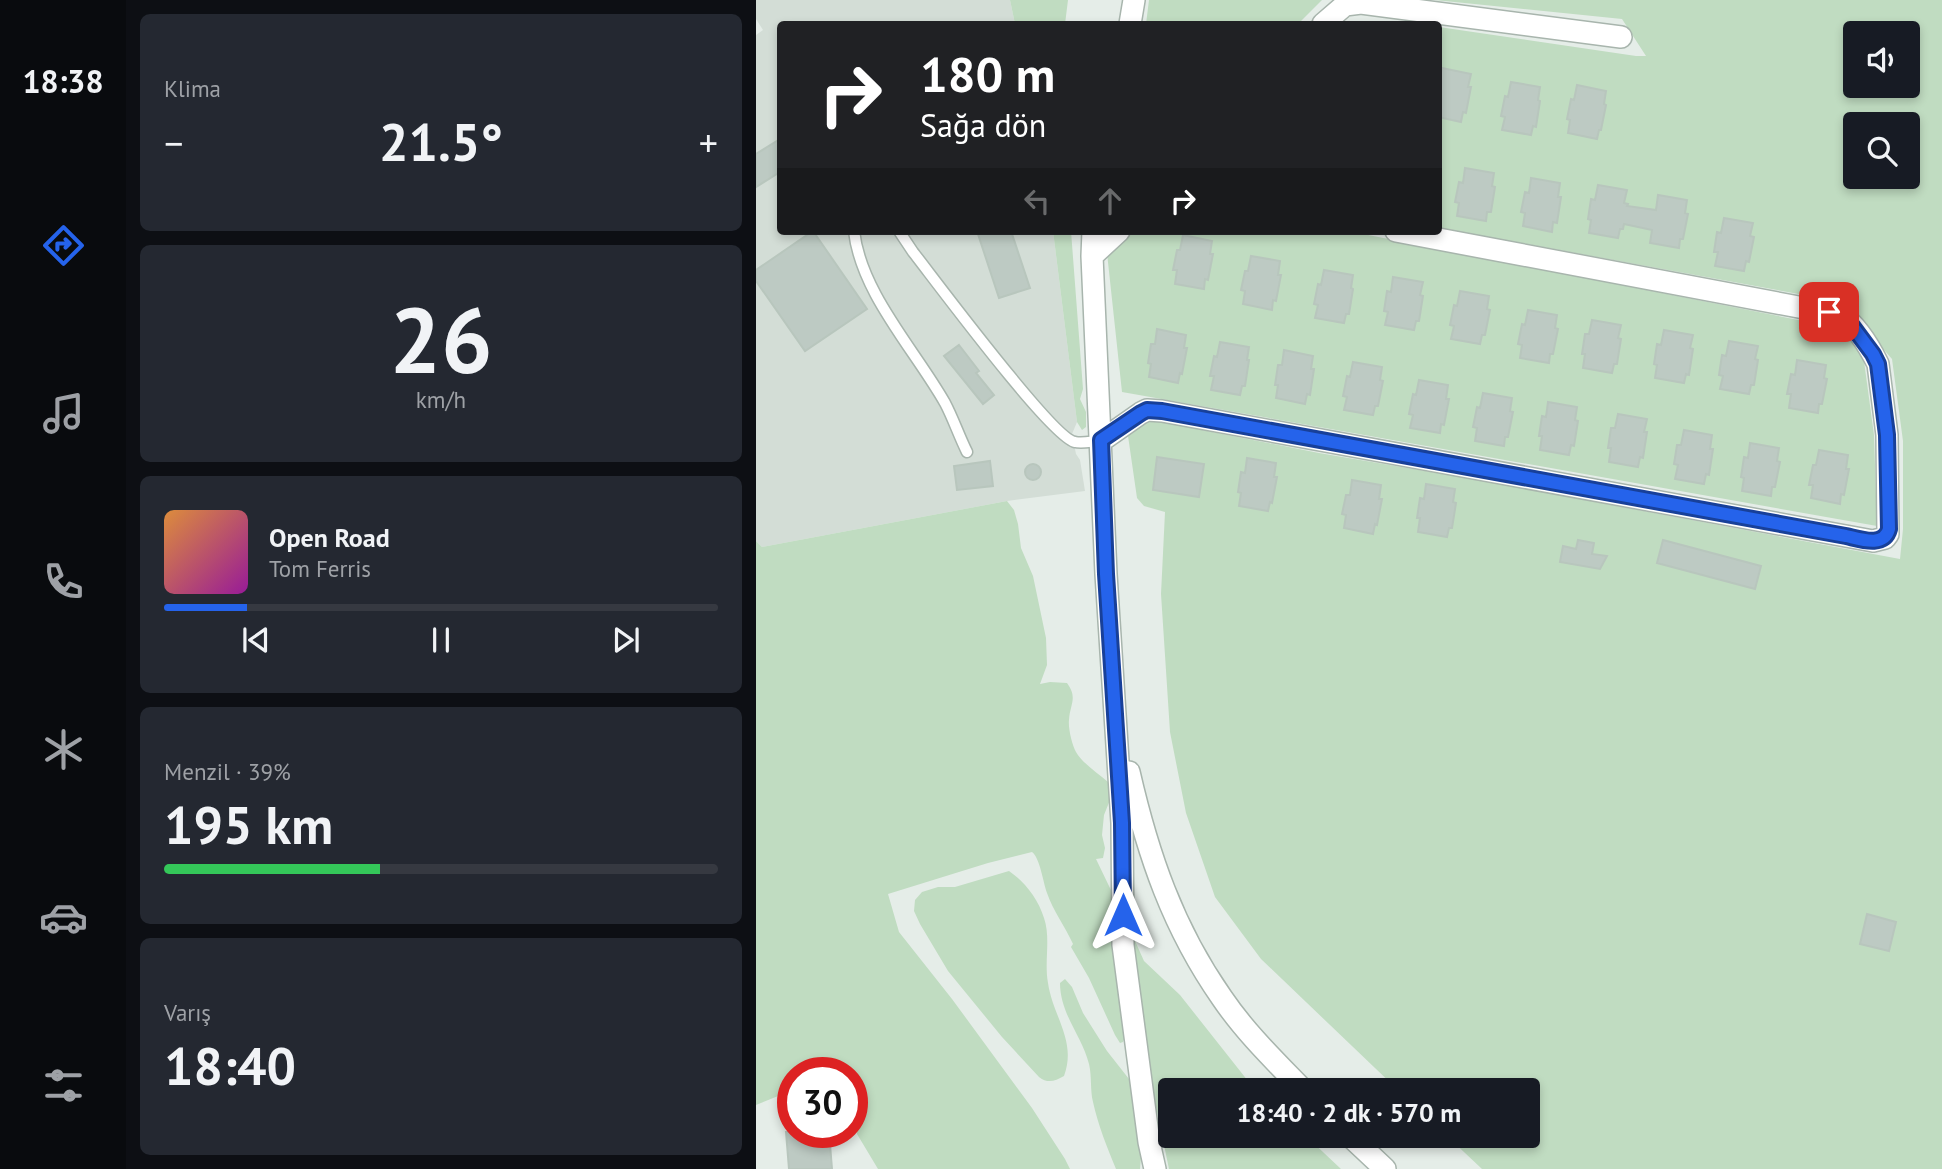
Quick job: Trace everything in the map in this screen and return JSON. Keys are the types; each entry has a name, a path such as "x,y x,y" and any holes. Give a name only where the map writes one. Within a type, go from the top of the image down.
{"street":[{"path":"1130,21 1134,0"},
{"path":"1326,21 1345,5 1361,3 1621,37"},
{"path":"1093,235 1106,574 1122,823 1123,946 1154,1169"},
{"path":"1092,256 1115,235"},
{"path":"1101,440 1147,410 1162,411 1873,541 1885,538 1888,534 1887,435 1878,364 1852,326 1841,315 1417,235"},
{"path":"1114,694 1140,818 1173,913 1222,998 1292,1078"},
{"path":"1363,1148 1385,1169"}],"lane":[{"path":"854,235 856,248 871,283 890,319 945,403 967,452"},
{"path":"902,235 1031,402 1058,432 1073,443 1101,440"}],"shaded area":[{"path":"756,0 1010,0 1014,21 777,21 777,235 1054,235 1077,422 1072,434 1085,491 1007,501 762,547 756,541 756,35 763,30 756,19"}],"green space":[{"path":"1010,0 1068,0 1065,21 1014,21"},
{"path":"1149,0 1322,0 1301,21 1146,21"},
{"path":"1435,0 1942,0 1942,1169 1482,1169 1460,1148 1540,1148 1540,1078 1385,1078 1261,959 1215,897 1186,813 1170,732 1161,594 1165,512 1144,506 1137,498 1127,429 1141,418 1900,559 1903,529 1903,441 1892,359 1842,302 1442,229 1442,27 1646,56 1622,19"},
{"path":"1054,235 1071,235 1083,389 1080,399 1086,412 1086,427 1082,430 1077,422"},
{"path":"1127,235 1368,235 1844,329 1864,361 1874,435 1877,526 1122,392 1107,253"},
{"path":"1007,501 1014,510 1021,548 1033,576 1046,638 1047,665 1040,684 1067,683 1073,697 1069,723 1075,749 1083,760 1108,782 1110,800 1104,815 1102,835 1105,848 1103,858 1096,859 1121,911 1109,921 1116,959 1125,1037 1123,1042 1120,1043 1115,1035 1089,978 1071,947 1073,944 1050,900 1032,852 888,894 899,932 1032,1108 1070,1169 878,1169 865,1148 868,1148 868,1057 777,1057 777,1096 756,1105 756,541 762,547"},
{"path":"1009,871 1035,898 1046,926 1048,983 1068,1051 1064,1076 1052,1081 1039,1077 948,971 914,911 915,900 922,892 938,887 955,887"},
{"path":"1131,932 1144,961 1180,995 1246,1078 1158,1078 1158,1116 1149,1073"},
{"path":"1065,979 1107,1051 1129,1079 1136,1103 1140,1169 1116,1169 1109,1152 1093,1102 1089,1064 1067,1015 1061,994 1060,983"},
{"path":"1165,1148 1319,1148 1341,1169 1169,1169"}],"building":[{"path":"1442,68 1471,74 1466,113 1463,112 1461,122 1442,118"},
{"path":"1511,82 1540,87 1536,127 1533,126 1531,135 1502,130 1505,117 1501,116"},
{"path":"1577,85 1606,91 1606,105 1597,139 1568,133 1570,120 1567,119"},
{"path":"777,141 777,174 756,187 756,154"},
{"path":"1465,168 1494,173 1491,212 1487,212 1486,221 1457,216 1459,203 1455,202 1459,182 1463,183"},
{"path":"1531,178 1560,183 1557,223 1553,222 1552,232 1523,226 1525,213 1521,212 1525,192 1529,193"},
{"path":"1598,185 1627,190 1624,203 1628,204 1627,206 1656,210 1658,195 1687,200 1685,213 1688,214 1679,248 1650,243 1652,230 1624,224 1618,238 1589,233 1591,199 1595,200"},
{"path":"1724,218 1753,223 1750,236 1754,237 1749,262 1746,261 1744,271 1715,266 1718,252 1714,252 1717,232 1721,233"},
{"path":"807,235 816,235 867,309 805,351 756,281 756,270"},
{"path":"978,235 1012,235 1030,288 999,298"},
{"path":"1183,235 1212,241 1210,254 1213,254 1204,289 1175,284 1177,270 1173,270"},
{"path":"1251,256 1280,261 1278,275 1281,275 1272,310 1243,304 1245,291 1241,290"},
{"path":"1324,270 1353,275 1349,314 1346,314 1344,323 1315,318 1318,305 1314,304"},
{"path":"1393,277 1423,282 1419,321 1416,321 1414,330 1385,325 1388,312 1384,311 1387,291 1391,292"},
{"path":"1460,291 1489,296 1487,309 1490,310 1485,335 1482,335 1480,344 1451,339 1454,326 1450,325"},
{"path":"1528,310 1557,315 1555,328 1558,329 1549,363 1520,358 1522,345 1518,344"},
{"path":"1592,320 1621,325 1617,364 1614,364 1612,373 1583,368 1585,334 1589,334"},
{"path":"1157,329 1186,335 1184,348 1187,348 1178,383 1149,377 1151,344 1155,344"},
{"path":"1664,330 1693,335 1689,375 1686,374 1684,383 1655,378 1657,344 1661,345"},
{"path":"1729,341 1758,346 1754,385 1751,385 1749,394 1720,389 1723,376 1719,375 1722,355 1726,356"},
{"path":"1220,342 1249,347 1245,386 1242,386 1240,395 1211,390 1214,376 1210,376"},
{"path":"959,345 979,371 976,373 994,395 983,404 944,356"},
{"path":"1284,350 1313,356 1310,395 1307,394 1305,404 1276,398 1278,365 1282,365"},
{"path":"1797,360 1826,365 1824,378 1827,379 1818,413 1789,408 1791,394 1787,394 1791,374 1795,375"},
{"path":"1353,362 1382,367 1380,380 1383,381 1378,406 1375,406 1373,415 1344,410 1347,397 1343,396"},
{"path":"1419,380 1448,385 1446,399 1449,399 1440,433 1410,428 1413,415 1409,414"},
{"path":"1483,393 1512,398 1510,411 1513,412 1504,446 1475,441 1477,428 1473,427"},
{"path":"1548,402 1577,407 1574,446 1571,445 1569,455 1540,450 1542,416 1546,417"},
{"path":"1618,414 1647,419 1643,458 1640,457 1638,467 1609,462 1611,428 1615,428"},
{"path":"1684,430 1712,435 1709,475 1706,474 1704,484 1675,479 1678,465 1674,464 1677,445 1681,445"},
{"path":"1750,443 1779,448 1777,461 1780,462 1771,496 1742,491 1744,457 1748,458"},
{"path":"1819,450 1848,455 1846,469 1849,469 1840,504 1811,498 1813,485 1809,485"},
{"path":"1157,457 1204,464 1199,497 1153,490"},
{"path":"1247,458 1276,463 1274,477 1277,477 1268,511 1239,506 1241,472 1245,473"},
{"path":"990,461 993,486 957,490 954,466"},
{"path":"1033,464 1041,472 1033,480 1025,472"},
{"path":"1352,480 1381,485 1379,499 1382,499 1373,534 1344,528 1346,515 1342,514 1346,495 1350,495"},
{"path":"1426,484 1455,489 1452,528 1449,528 1447,537 1418,532 1420,498 1424,499"},
{"path":"1578,540 1594,543 1592,554 1607,556 1600,569 1560,562 1563,546 1576,549"},
{"path":"1663,540 1761,566 1755,589 1657,563"},
{"path":"1867,914 1896,922 1889,951 1860,944"},
{"path":"787,1148 830,1148 832,1169 789,1169"}],"route":[{"path":"1123,915 1122,823 1106,574 1101,440 1134,416 1147,410 1162,411 1880,541 1885,538 1889,529 1887,435 1878,364 1847,319 1829,312"}]}
